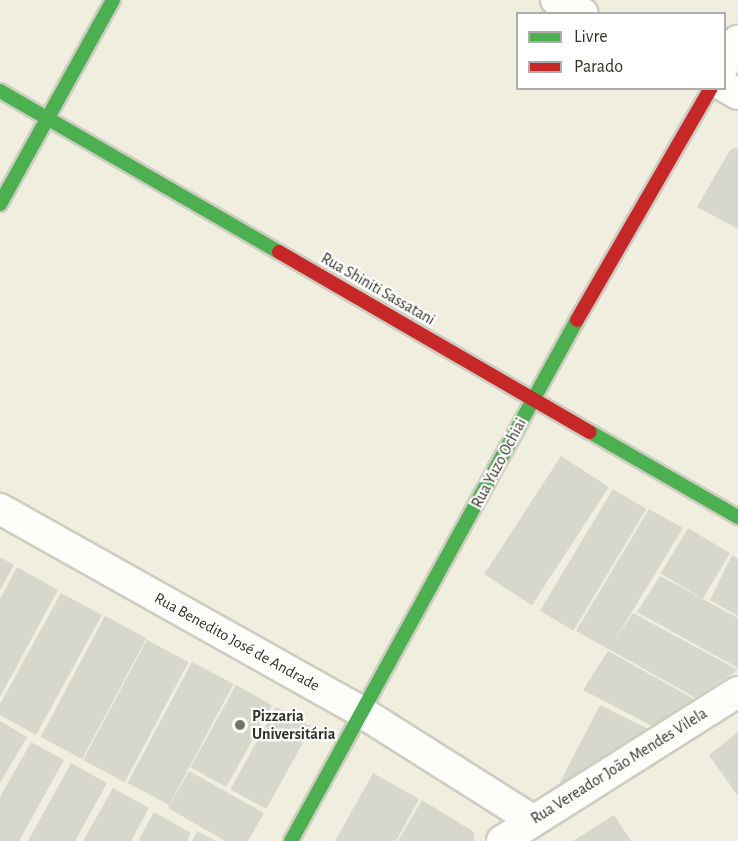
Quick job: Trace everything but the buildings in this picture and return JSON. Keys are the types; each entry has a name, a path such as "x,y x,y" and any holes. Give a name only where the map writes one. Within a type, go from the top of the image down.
{"street":[{"path":"0,204 113,0"},
{"path":"556,0 579,12"},
{"path":"726,62 738,41"},
{"name":"Rua Yuzo Ochiai","path":"291,841 535,398 710,90"},
{"name":"Rua Shiniti Sassatani","path":"0,91 738,517"},
{"name":"Rua Benedito José de Andrade","path":"0,509 363,713 532,820"},
{"name":"Rua Vereador João Mendes Vilela","path":"502,841 738,692"}],"traffic: fast":[{"path":"0,204 113,0"},
{"path":"0,91 279,252"},
{"path":"291,841 577,320"},
{"path":"590,432 738,517"}],"traffic: jam":[{"path":"577,320 710,90"},
{"path":"279,252 590,432"}],"place":[{"name":"Pizzaria Universitária","path":"240,725"}]}
